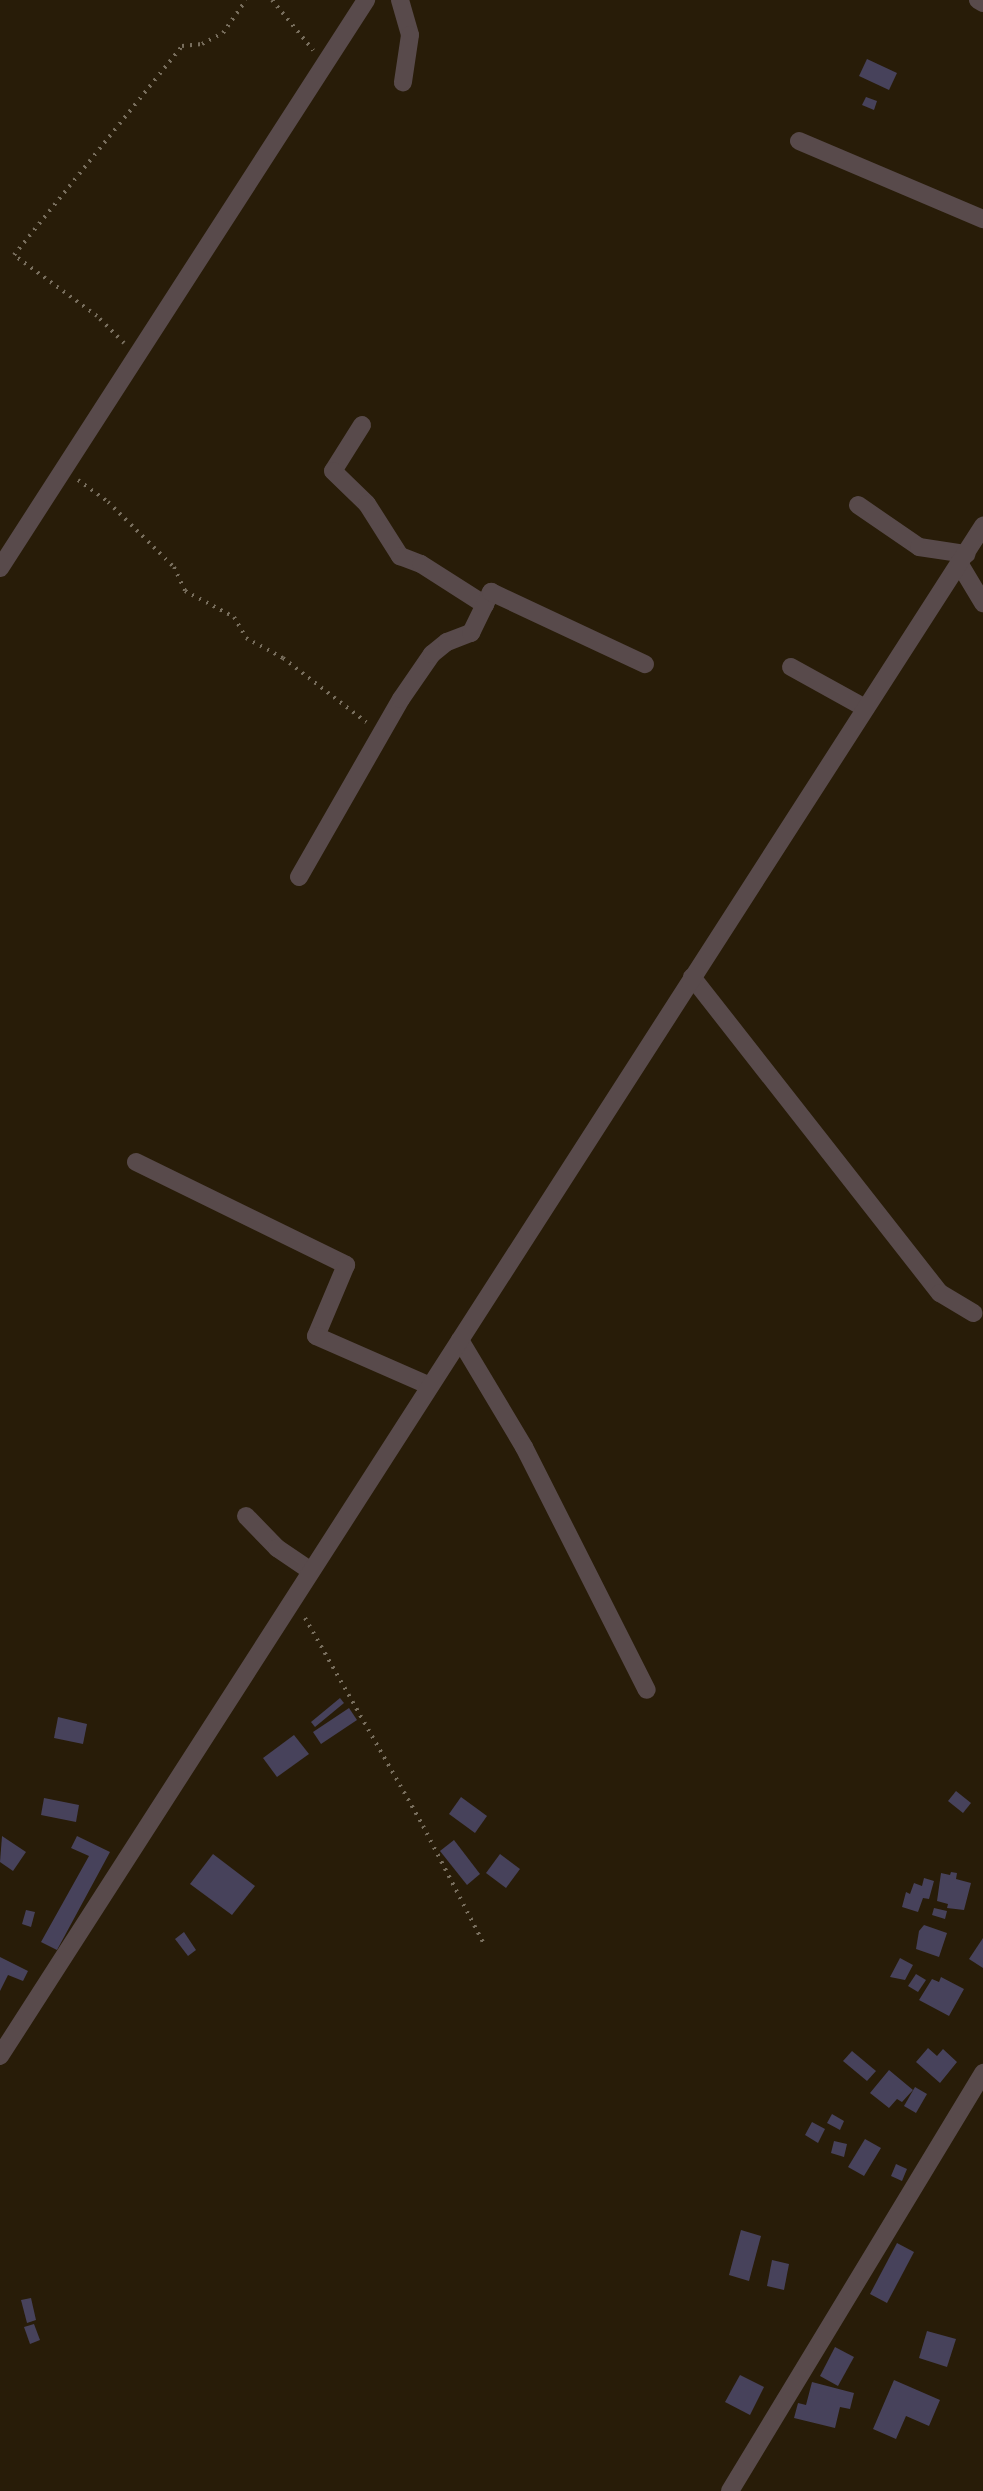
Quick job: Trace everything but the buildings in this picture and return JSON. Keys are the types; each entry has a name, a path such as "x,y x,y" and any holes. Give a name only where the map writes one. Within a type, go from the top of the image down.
{"street":[{"path":"0,568 6,544 64,469 366,0"},
{"path":"400,0 410,35 403,82"},
{"path":"978,0 983,3"},
{"path":"799,141 983,219"},
{"path":"362,425 333,471 367,504 400,556 421,564 485,605"},
{"path":"858,505 919,547 962,558"},
{"path":"0,2056 983,526"},
{"path":"962,558 983,603"},
{"path":"299,877 381,733 432,654 447,642 471,633 491,592 645,664"},
{"path":"791,667 865,708"},
{"path":"692,977 940,1293 973,1313"},
{"path":"136,1162 346,1265 316,1336 430,1386"},
{"path":"460,1340 524,1447 647,1690"},
{"path":"246,1516 277,1548 311,1571"},
{"path":"730,2491 983,2073"}],"path":[{"path":"137,356 97,316 14,255 182,46 202,44 223,33 246,0"},
{"path":"272,0 325,64"},
{"path":"64,469 108,502 174,567 185,591 234,617 246,638 283,658 381,733"},
{"path":"293,1598 423,1826 483,1942"}]}
